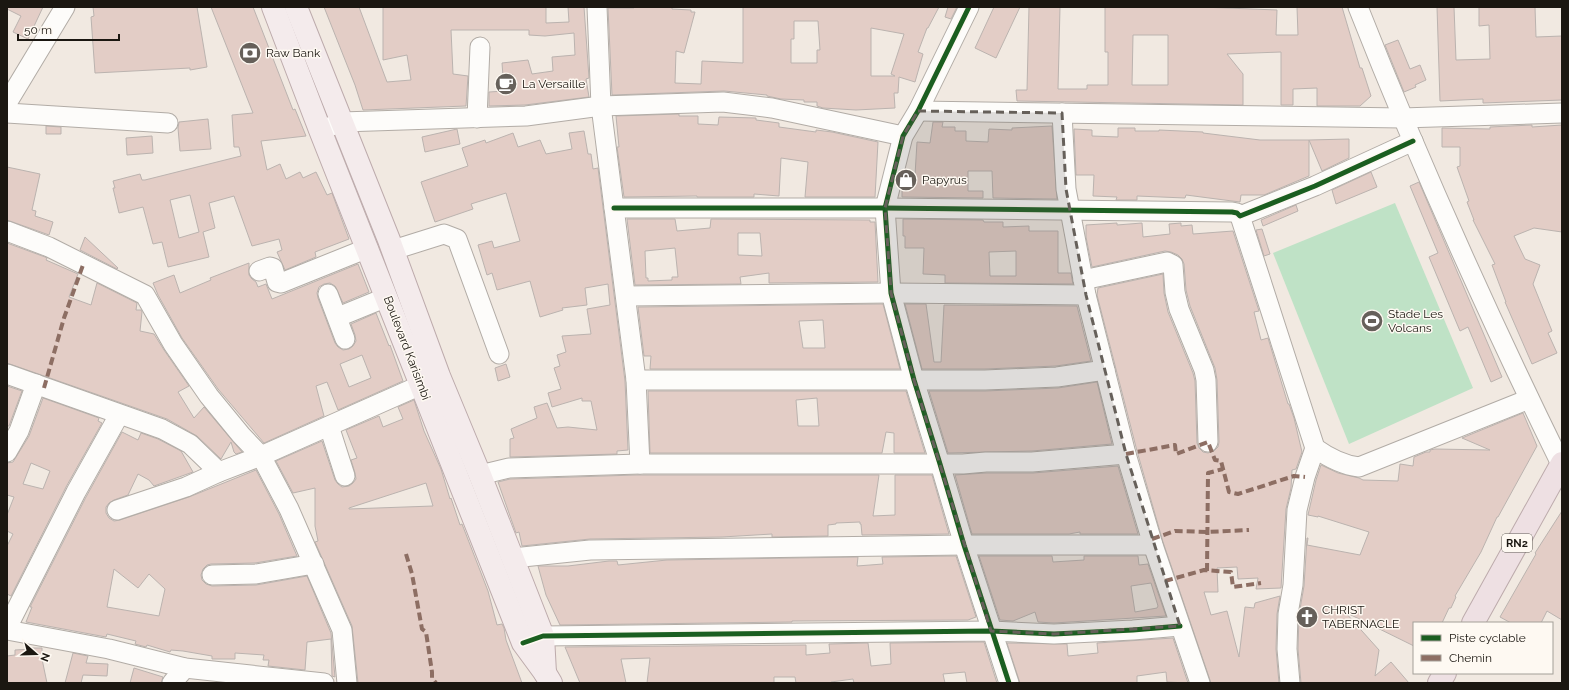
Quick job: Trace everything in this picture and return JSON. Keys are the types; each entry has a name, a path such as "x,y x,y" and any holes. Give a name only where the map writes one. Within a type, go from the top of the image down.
{"highway":[{"name":"RN2","path":"1474,622 1562,464"},
{"path":"1439,683 1444,674"}],"main road":[{"name":"Boulevard Karisimbi","path":"273,7 320,130 368,248 523,643 548,678"},
{"path":"296,7 391,245 439,376 480,475 543,636 548,678"},
{"path":"368,248 391,245"}],"street":[{"path":"7,103 65,7"},
{"path":"597,7 601,106 636,380 640,464"},
{"path":"969,7 918,111 903,136 885,208 891,292 914,380 964,545 1009,683"},
{"path":"1358,7 1412,141 1529,399 1562,464"},
{"path":"477,118 480,47"},
{"path":"320,130 342,122 526,116 601,106 723,102 772,108 903,136"},
{"path":"918,111 1402,118 1562,114"},
{"path":"7,113 168,123"},
{"path":"1062,113 1066,189 1084,287 1126,454 1153,545 1200,683"},
{"path":"1240,216 1315,186 1412,141"},
{"path":"614,208 885,208 1237,213 1240,216 1315,448 1325,456 1348,466 1359,467 1529,399"},
{"path":"7,231 49,247 145,295 173,344 209,396 240,435 261,456 289,509 342,630 347,683"},
{"path":"391,245 444,234 457,239 499,354"},
{"path":"259,271 272,267 277,282 281,283 368,248"},
{"path":"626,296 891,292 1084,287 1167,262 1173,265 1175,292 1179,309 1204,370 1206,380 1208,442"},
{"path":"328,294 338,317 345,339"},
{"path":"338,317 387,297"},
{"path":"636,380 914,380 1057,377 1105,370"},
{"path":"7,374 162,429 177,436 201,453 219,472"},
{"path":"7,452 19,431 36,384"},
{"path":"117,510 186,487 219,472 261,456 421,385"},
{"path":"119,415 76,492 7,629 110,649 185,668 287,681 324,683"},
{"path":"329,426 345,476"},
{"path":"1290,683 1287,649 1288,621 1293,585 1297,510 1303,483 1315,448"},
{"path":"480,475 509,468 640,464 940,464 1032,462 1126,454"},
{"path":"513,558 590,550 964,545 1153,545"},
{"path":"212,575 256,574 314,564"},
{"path":"523,643 543,636 991,631 1054,634 1180,626"},
{"path":"172,683 185,668"}],"highlighted area":[{"path":"918,111 1062,113 1066,189 1086,295 1126,454 1180,626 1054,634 991,631 914,380 891,293 885,208 903,136"}],"green space":[{"name":"Stade Les Volcans","path":"1395,203 1473,388 1349,444 1273,253"}],"building":[{"path":"7,7 43,7 28,39 13,32 21,16 7,9"},
{"path":"93,7 197,7 207,67 190,70 190,68 95,73 91,17 94,16"},
{"path":"211,7 253,7 293,110 295,109 306,136 261,141 267,170 280,164 286,179 300,172 303,178 316,172 327,195 332,193 349,239 315,252 316,257 285,270 277,252 282,250 279,239 252,246 234,196 209,203 215,228 203,232 209,257 168,267 162,242 153,244 143,207 119,213 113,188 115,188 113,181 140,174 142,180 145,180 241,156 239,147 234,147 232,115 253,113","holes":["190,195 199,232 179,238 170,200"]},
{"path":"324,7 359,7 387,82 411,80 407,55 383,60 383,7 546,7 546,23 569,22 568,7 584,7 589,78 586,79 589,97 525,105 489,106 489,92 504,91 502,63 528,60 532,74 553,71 552,57 575,55 574,33 545,36 529,35 529,30 451,30 453,74 468,76 466,106 363,110 355,85"},
{"path":"633,7 672,7 672,9 691,10 691,12 695,12 684,53 676,51 675,83 701,84 702,61 743,63 743,7 939,7 927,28 918,52 923,54 915,82 899,77 898,93 894,93 895,108 856,110 823,108 817,106 817,102 804,102 804,100 781,99 767,95 724,91 612,95 608,8 634,8","holes":["794,21 818,21 820,50 817,50 817,63 791,63 791,39 794,39","871,28 904,34 891,74 895,76 871,76"]},
{"path":"948,7 957,7 951,19 945,17"},
{"path":"994,7 1020,7 996,58 975,48"},
{"path":"1029,7 1060,7 1058,89 1087,89 1087,85 1108,85 1108,52 1105,52 1105,7 1201,7 1277,10 1276,35 1298,35 1297,7 1342,7 1360,68 1362,68 1371,96 1360,106 1317,106 1317,88 1293,89 1293,105 1281,105 1281,52 1227,54 1243,74 1243,105 1017,101 1016,90 1027,90","holes":["1133,35 1168,35 1168,85 1132,85"]},
{"path":"1437,7 1454,7 1456,60 1490,59 1489,25 1479,26 1479,7 1535,7 1536,37 1562,36 1562,100 1483,103 1483,99 1440,101"},
{"path":"1398,40 1410,69 1420,65 1426,80 1415,85 1416,87 1404,92 1385,45"},
{"path":"679,114 679,116 698,116 698,124 718,125 719,117 756,118 756,120 779,123 779,127 816,132 816,130 832,132 878,142 875,197 805,197 808,162 781,158 779,196 754,194 754,197 624,197 617,147 619,147 616,116"},
{"path":"208,119 211,149 180,151 178,128 179,122"},
{"path":"933,122 943,122 942,127 955,127 955,131 966,131 966,141 988,142 989,129 1012,130 1012,128 1052,126 1057,199 993,198 992,171 968,171 968,191 983,191 983,198 902,197 902,185 905,174 915,175 917,142 930,143"},
{"path":"1532,125 1532,127 1562,125 1562,232 1534,228 1514,236 1525,259 1540,265 1533,284 1552,331 1548,333 1557,353 1532,364 1505,302 1492,265 1495,264 1473,220 1467,202 1469,201 1457,167 1460,166 1460,147 1442,147 1442,128 1490,129 1490,127"},
{"path":"46,126 61,127 61,134 46,134"},
{"path":"1118,128 1135,128 1135,131 1159,130 1203,132 1260,140 1309,140 1309,176 1264,195 1241,195 1240,202 1186,195 1185,198 1137,196 1137,200 1116,200 1117,197 1093,196 1094,175 1076,175 1074,129 1092,130 1092,136 1118,137"},
{"path":"457,129 460,144 425,152 422,137"},
{"path":"584,131 588,154 591,154 593,169 598,168 625,381 628,450 617,451 617,454 510,457 510,439 514,438 511,429 537,418 534,407 547,403 557,428 568,427 597,430 591,401 582,401 582,398 552,407 548,393 561,389 554,368 560,366 557,355 566,352 562,336 591,334 587,309 610,305 608,284 585,288 587,305 562,308 563,310 540,317 530,281 497,290 492,273 487,275 478,245 492,241 494,248 520,241 506,193 471,204 473,209 435,222 421,182 468,166 462,148 485,140 486,143 513,133 518,147 540,140 546,154 572,149 569,133"},
{"path":"152,136 153,153 127,155 126,138"},
{"path":"1349,139 1349,158 1322,171 1309,140"},
{"path":"7,167 40,174 32,210 36,211 35,216 53,222 49,235 7,220"},
{"path":"1371,172 1377,187 1336,204 1332,190"},
{"path":"1419,182 1502,377 1491,382 1468,327 1460,331 1429,257 1438,253 1410,186"},
{"path":"1296,205 1298,211 1263,226 1261,220"},
{"path":"627,219 675,219 677,231 710,228 711,219 870,220 870,222 875,222 878,282 769,283 769,273 740,277 741,284 635,285","holes":["738,233 760,233 762,256 738,255","675,248 678,277 672,277 672,280 648,281 648,278 646,278 645,251"]},
{"path":"903,219 983,220 984,222 1003,222 1003,227 1029,226 1029,231 1058,231 1058,273 1071,273 1073,284 945,283 945,275 923,274 924,248 905,248 905,236 903,236","holes":["1016,251 1016,276 990,276 989,252"]},
{"path":"1117,223 1117,225 1142,223 1143,237 1170,234 1169,224 1181,223 1181,226 1192,225 1193,234 1233,231 1259,311 1254,312 1261,340 1268,338 1288,404 1294,418 1302,452 1296,469 1292,470 1291,488 1286,509 1281,588 1256,589 1258,578 1238,579 1237,567 1217,568 1218,592 1204,592 1211,615 1227,611 1239,657 1245,607 1254,608 1255,603 1280,596 1277,614 1276,649 1279,683 1211,683 1163,542 1137,451 1097,295 1098,288 1163,274 1164,293 1168,312 1195,381 1197,443 1203,452 1208,453 1214,451 1218,447 1219,442 1217,380 1215,368 1190,306 1186,290 1184,264 1178,255 1165,251 1092,267 1086,237 1086,225"},
{"path":"1262,229 1270,254 1264,256 1256,230"},
{"path":"85,237 118,268 117,269 80,250"},
{"path":"7,243 45,257 47,258 46,260 78,274 69,297 91,305 97,283 137,303 136,310 141,310 142,312 140,331 154,334 189,386 178,392 194,418 204,407 242,452 236,454 231,442 221,459 197,436 167,419 7,363"},
{"path":"249,263 249,275 256,282 258,287 266,284 272,299 358,264 369,292 343,303 335,286 330,283 319,287 317,293 335,343 343,350 349,349 356,341 351,324 376,313 389,346 390,345 403,381 338,410 327,382 316,386 324,416 264,443 218,389 182,338 153,283 174,275 180,293 211,280 210,278","holes":["362,355 371,378 349,387 340,364"]},
{"path":"883,304 900,369 650,369 651,356 644,356 638,307","holes":["823,320 825,348 803,348 799,321"]},
{"path":"905,304 926,304 934,362 941,362 944,305 1077,306 1091,361 1056,366 985,369 922,369"},
{"path":"506,364 510,377 498,381 495,368"},
{"path":"1097,382 1112,444 1032,451 948,453 929,391 985,391 1058,388"},
{"path":"7,386 22,391 9,426 7,426"},
{"path":"648,391 906,391 925,453 894,453 894,433 886,432 882,453 650,453","holes":["817,398 819,426 798,426 796,400"]},
{"path":"43,398 99,418 98,421 102,423 66,487 11,596 7,594 7,546 13,534 7,531 7,515 14,497 7,495 7,463 13,462 29,436","holes":["31,463 50,471 43,489 23,484"]},
{"path":"414,400 424,431 441,469 460,525 462,524 488,591 497,625 502,624 504,628 506,640 522,683 358,683 352,626 315,542 318,541 315,526 315,488 293,493 276,461 322,441 335,480 342,487 349,486 356,479 351,460 357,458 346,430 379,416 383,427 403,419 398,407","holes":["426,483 433,506 349,509"]},
{"path":"1523,413 1537,446 1497,517 1481,552 1455,596 1456,597 1451,608 1449,608 1442,622 1413,622 1413,646 1345,612 1379,650 1375,676 1391,662 1409,683 1301,683 1298,649 1299,615 1304,586 1307,538 1307,545 1360,555 1369,532 1318,516 1308,515 1321,465 1338,473 1363,480 1398,481 1400,464 1413,466 1414,457 1430,452 1430,450 1490,450 1462,438"},
{"path":"122,432 138,440 141,433 158,439 181,451 193,472 154,486 149,480 138,474 128,495 114,500 106,507 106,513 109,518 114,521 189,497 256,470 279,514 297,556 255,563 207,565 203,569 201,575 202,580 206,584 212,586 256,585 307,576 331,633 335,677 332,676 331,639 307,642 305,670 268,666 269,660 263,660 264,655 235,653 235,659 212,659 212,656 183,651 171,650 170,652 147,645 146,647 135,644 136,641 107,634 106,637 26,622 32,607 30,607 86,497","holes":["114,569 138,588 149,574 165,589 159,616 107,607"]},
{"path":"1118,466 1138,534 1080,534 1080,532 1069,534 972,534 955,475 986,473 1033,473"},
{"path":"636,475 879,475 873,516 895,515 895,475 932,475 949,534 862,535 860,522 836,523 828,525 828,536 772,537 772,534 722,537 590,539 522,546 519,532 516,533 498,482 510,479"},
{"path":"1562,511 1562,620 1547,611 1542,622 1509,622 1500,617 1536,554 1535,553"},
{"path":"956,556 976,617 968,620 560,625 546,595 538,566 568,566 609,561 617,561 618,565 667,560 858,557 857,566 883,564 882,557"},
{"path":"979,556 1052,556 1053,562 1084,560 1084,556 1138,556 1139,565 1148,564 1166,616 1054,623 1038,622 1035,612 1013,621 1000,620","holes":["1151,583 1158,606 1157,608 1135,612 1131,586"]},
{"path":"1173,638 1188,683 1167,682 1166,672 1137,676 1137,683 1020,683 1007,643 1067,644 1068,656 1098,653 1097,643"},
{"path":"984,642 997,683 967,683 965,672 943,674 945,683 854,683 853,679 831,682 832,683 796,683 795,677 774,677 774,683 647,683 650,658 621,659 626,683 580,683 565,647 806,645 806,655 830,653 829,644 868,643 871,666 891,664 890,643"},
{"path":"42,648 42,659 47,683 7,683 7,656 15,655 15,650"},
{"path":"73,653 88,656 86,663 108,664 107,676 83,675 81,683 65,683"},
{"path":"134,668 163,677 161,683 130,683"}],"marked path":[{"path":"44,388 64,318 83,265"},
{"path":"1126,454 1175,445 1176,454 1208,442 1215,460 1221,461 1229,492 1238,494 1294,476 1305,477"},
{"path":"1207,571 1208,473 1223,469"},
{"path":"1152,539 1175,531 1207,532 1249,530"},
{"path":"406,554 412,574 422,629 426,632 432,678 436,683"},
{"path":"1165,581 1204,570 1231,572 1233,587 1261,583"}],"cycle path":[{"path":"969,7 918,111 903,136 885,208 891,293 914,380 964,545 1009,683"},
{"path":"614,208 885,208 1232,212 1237,213 1240,216 1315,186 1413,141"},
{"path":"523,643 543,636 991,631 1054,634 1180,626"}],"place":[{"name":"Raw Bank","path":"250,53"},
{"name":"La Versaille","path":"506,84"},
{"name":"Papyrus","path":"906,180"},
{"name":"Stade Les Volcans","path":"1372,321"},
{"name":"CHRIST TABERNACLE","path":"1307,617"}]}
